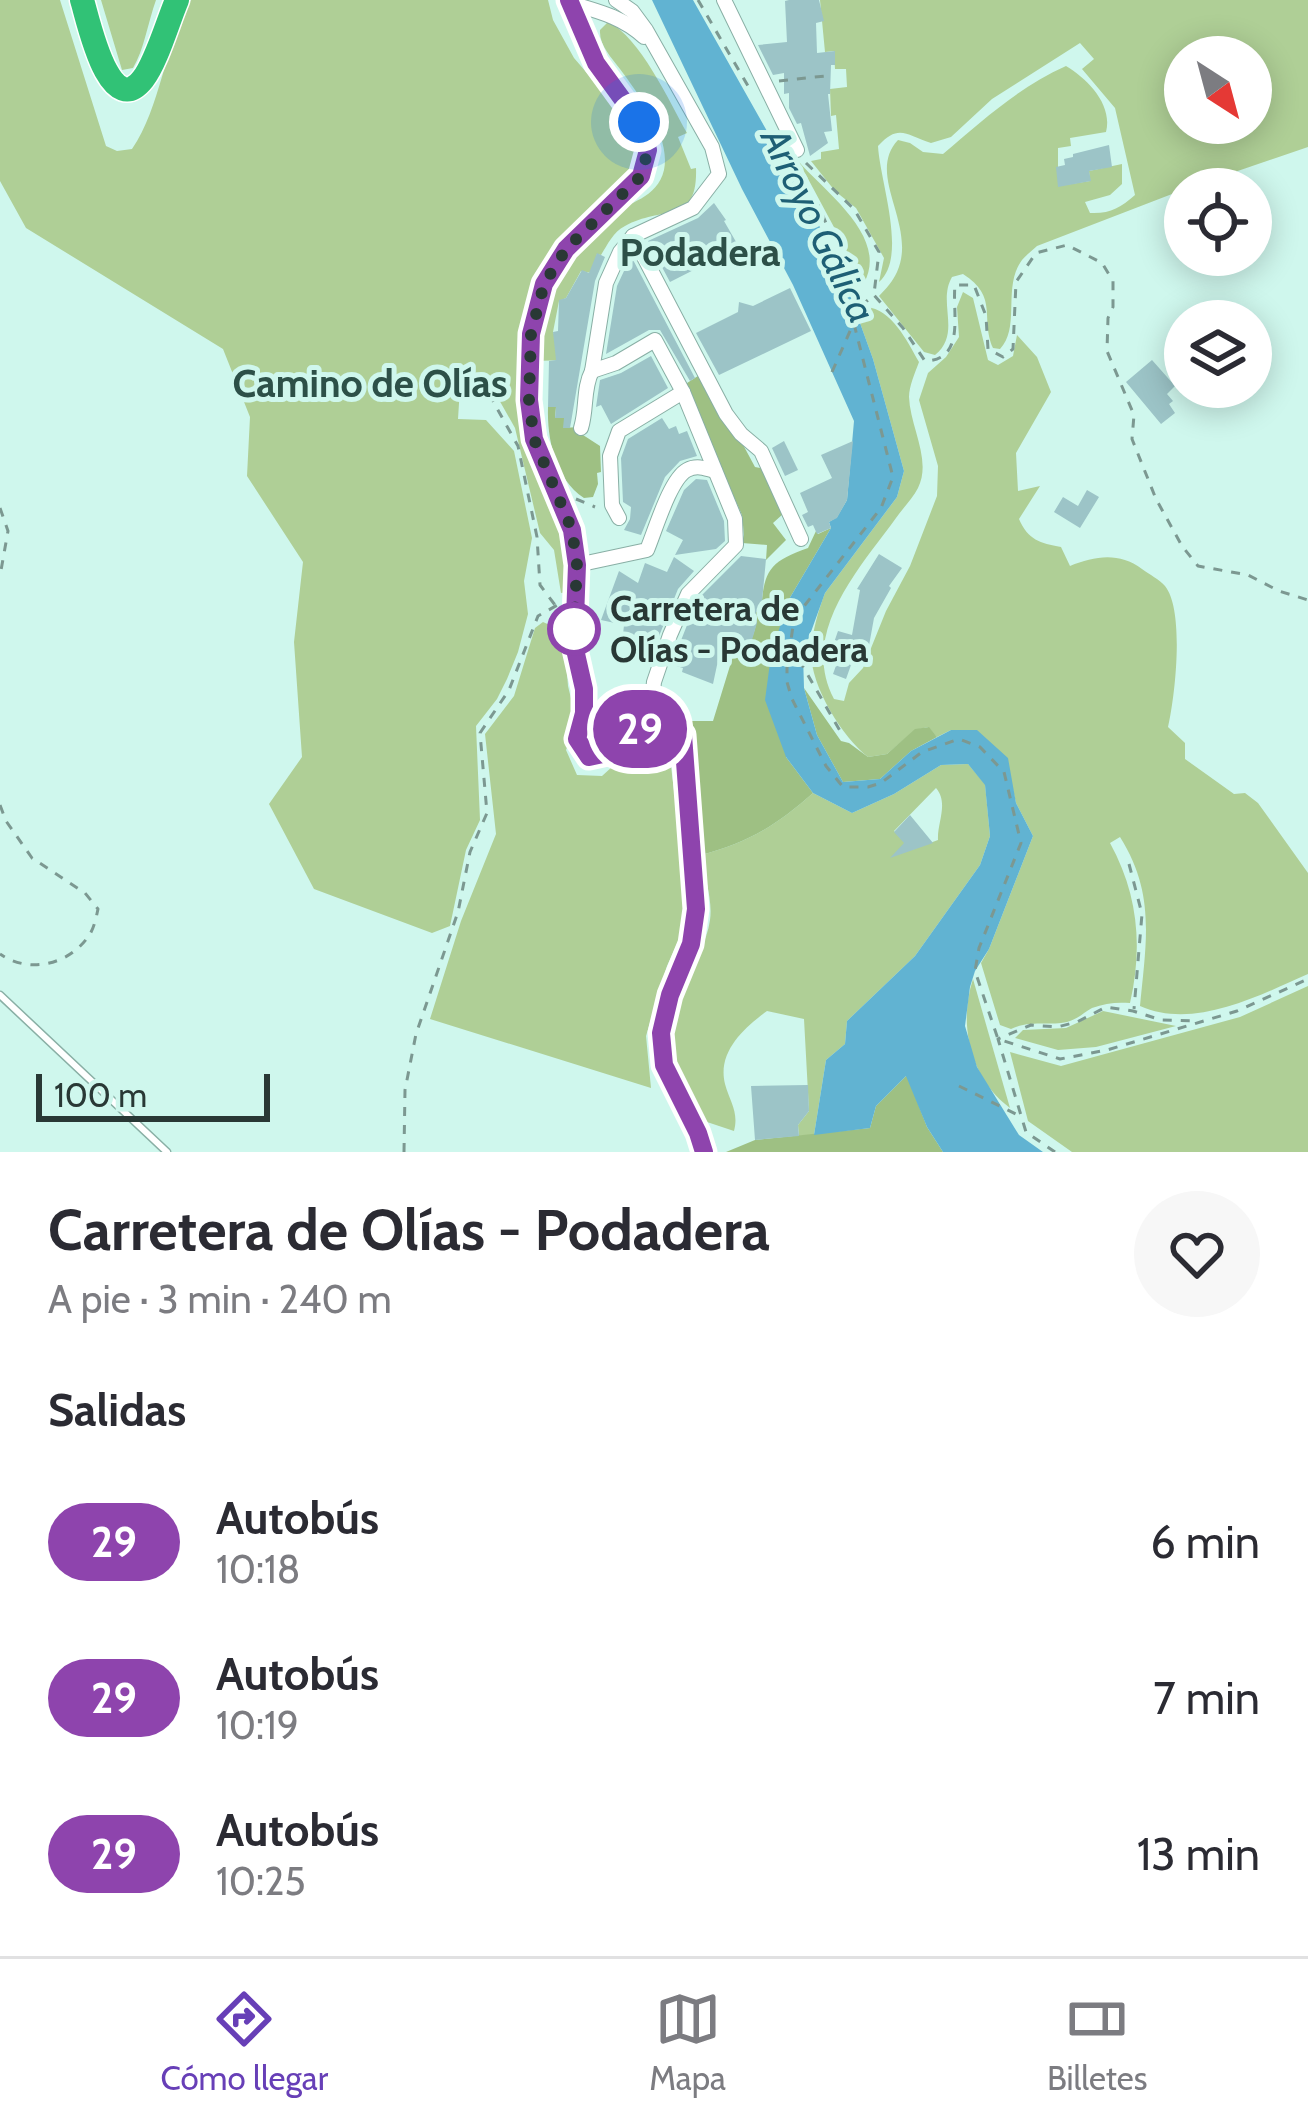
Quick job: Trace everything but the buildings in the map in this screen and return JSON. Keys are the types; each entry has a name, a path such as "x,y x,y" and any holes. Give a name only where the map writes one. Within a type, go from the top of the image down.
{"highway":[{"path":"82,0 106,74 124,89 144,78 177,0"}],"main road":[{"path":"571,1 596,63 639,122 648,150 641,176 566,249 544,284 531,334 529,400 534,439 572,530 577,565 565,602 584,689 577,739 589,757 612,752 638,729 662,721 683,735 696,909 691,944 670,995 661,1033 664,1065 704,1152"}],"street":[{"path":"581,428 606,283 620,252 633,236 693,208 719,174 712,147 656,49 632,11 616,0"},
{"path":"724,0 797,150"},
{"path":"571,1 614,16 656,49"},
{"path":"596,63 592,31 602,19 614,16"},
{"path":"633,236 726,414 761,451 801,538"},
{"path":"592,371 655,340 683,392 735,519 736,545 688,594 670,635 652,700 662,721"},
{"path":"615,512 610,455 619,431 683,392"},
{"path":"577,565 647,550 677,478 689,468 716,471"}],"lane":[{"path":"0,995 166,1152"}],"path":[{"path":"764,82 825,76"},
{"path":"797,150 854,209 879,252 874,296 861,306 832,372"},
{"path":"874,296 925,361 936,361 956,337 955,285 974,285 986,316 988,349 1003,357 1012,349 1016,282 1036,253 1067,245 1102,263 1113,280 1107,352 1133,415 1132,439 1141,465 1182,546 1198,566 1248,575 1308,600"},
{"path":"854,324 893,477 881,508 794,619 787,682 826,766 843,787 868,788 881,783 922,752 959,740 980,747 1004,772 1021,843 979,949 976,970 1026,1132 1054,1152"},
{"path":"404,1152 405,1090 416,1034 458,912 470,852 487,813 480,733 509,690 538,616 565,602 541,585 538,537 518,446 489,394"},
{"path":"556,495 615,512"},
{"path":"0,508 8,531 0,576"},
{"path":"790,644 843,736"},
{"path":"0,805 32,858 85,893 98,908 91,934 70,955 44,966 8,960 0,954"},
{"path":"1129,864 1142,914 1133,1011"},
{"path":"998,1039 1060,1058 1108,1050 1237,1011 1308,979"},
{"path":"998,1039 1031,1025 1057,1027 1077,1022 1106,1007 1161,1020 1201,1022"},
{"path":"959,1086 1022,1117"}],"green space":[{"path":"0,0 60,0 106,146 117,151 132,149 142,132 191,0 548,0 553,20 574,58 623,115 636,145 633,166 621,185 541,269 527,300 519,353 522,400 569,559 567,592 561,593 554,550 540,533 515,428 484,373 461,372 458,419 486,420 514,451 532,538 524,581 528,614 518,652 497,699 476,726 480,820 466,850 450,926 432,933 314,889 269,804 302,757 294,642 303,562 247,476 250,417 223,349 26,228 0,181"},
{"path":"101,0 156,0 133,68 122,70"},
{"path":"820,0 1308,0 1308,147 1246,168 1164,168 1164,197 1037,246 1016,271 1009,330 1000,349 993,348 989,337 981,291 963,274 952,277 947,337 935,355 924,352 879,296 895,275 902,254 887,169 898,140 923,152 943,154 1017,94 1066,66 1097,94 1107,122 1106,132 1070,138 1071,146 1058,148 1058,186 1090,181 1089,171 1122,164 1122,184 1110,195 1085,202 1090,213 1103,212 1135,195 1115,108 1082,69 1094,59 1080,43 992,99 951,137 931,143 897,133 885,139 878,146 892,237 887,270 879,282 884,258 856,208 811,161 821,159 821,152 839,149 830,89 847,87 846,69 835,69 834,51 825,52"},
{"path":"608,22 642,55 687,133 678,137 691,169 696,168 695,186 684,206 621,229 597,254 591,273 581,271 566,298 559,301 553,332 565,360 536,361 541,315 559,273 598,227 655,187 664,170 663,144 652,116 601,41 600,30"},
{"path":"799,162 862,233 869,266 864,283"},
{"path":"963,292 973,298 988,360 998,365 1013,356 1017,335 1037,357 1051,392 1016,453 1018,491 1040,486 1019,519 1036,539 1061,547 1070,566 1116,558 1165,586 1177,634 1168,727 1185,743 1185,759 1234,794 1245,793 1258,803 1308,873 1308,974 1204,1012 1182,1014 1140,1006 1144,899 1120,837 1110,843 1127,882 1137,941 1130,1003 1097,1006 1067,1022 1011,1029 1000,1025 981,963 1033,836 1012,785 951,730 937,737 928,727 915,730 887,754 868,757 829,709 812,663 820,607 825,593 897,497 904,471 860,323 866,307 884,313 919,362 909,397 923,466 916,492 851,580 828,626 825,674 834,699 844,701 910,566 937,496 938,466 919,400 928,373 959,337 957,307"},
{"path":"701,374 755,467 766,469 783,514 773,523 786,540 766,560 767,545 742,543 742,515 684,385"},
{"path":"548,407 556,407 555,418 564,418 564,428 578,427 600,446 601,472 593,497 584,498 574,490 560,469 551,445"},
{"path":"831,528 788,601 786,757 813,793 761,831 701,855 689,721 713,721 733,656 740,658 752,636 771,569 808,548 816,531"},
{"path":"543,622 564,637 577,723 566,750 577,775 602,776 645,737 668,741 684,874 685,926 646,1036 651,1088 430,1019 461,921 496,834 485,734 514,696 535,628"},
{"path":"804,688 841,741 868,757 887,754 915,729 929,727 937,737 911,751 880,779 843,782 817,735"},
{"path":"968,764 985,784 990,836 980,865 915,956 847,1021 845,1044 826,1060 814,1135 799,1136 798,1125 809,1111 804,1019 767,1011 741,1033 725,1061 734,1131 704,1121 677,1069 671,1038 677,1003 710,920 701,855 761,832 813,793 852,813 941,765","holes":["936,788 940,794 938,840 911,850 894,831"]},
{"path":"973,979 1010,1108 985,1082 971,1050 967,1014"},
{"path":"1308,986 1308,1152 1072,1152 1028,1121 1010,1052 1061,1066 1240,1017"},
{"path":"1103,1011 1176,1026 1096,1047 1058,1050 1015,1038 1023,1030 1066,1028"},
{"path":"907,1075 927,1127 943,1152 726,1152 755,1140 870,1128 876,1106"}],"water":[{"path":"652,0 693,0 815,216 873,359 904,471 897,497 825,593 803,654 804,688 817,735 843,782 880,779 911,751 951,730 977,730 1008,758 1016,803 1033,836 989,949 975,971 965,1026 977,1067 1019,1135 1043,1152 943,1152 906,1076 876,1106 870,1128 814,1135 826,1060 845,1044 847,1021 915,956 980,865 990,836 985,785 968,764 941,765 852,813 813,793 786,757 765,700 771,655 788,601 831,528 829,522 847,500 854,421 793,285"}],"bus line":[{"name":"29","path":"569,0 596,63 639,122 648,150 641,176 566,249 544,284 531,334 529,400 534,439 572,530 577,565 574,645 584,689 577,739 589,757 612,752 638,729 662,721 683,735 696,909 691,944 670,995 661,1033 664,1065 704,1152"}],"place":[{"name":"Carretera de Olías - Podadera","path":"574,629"}],"district":[{"name":"Podadera","path":"700,252"},
{"name":"Camino de Olías","path":"370,383"}],"route":[{"path":"574,629 577,565 572,530 534,439 529,400 531,334 544,284 566,249 641,176 648,150 639,122"}],"water label":[{"name":"Arroyo Gálica","path":"819,225"}]}
